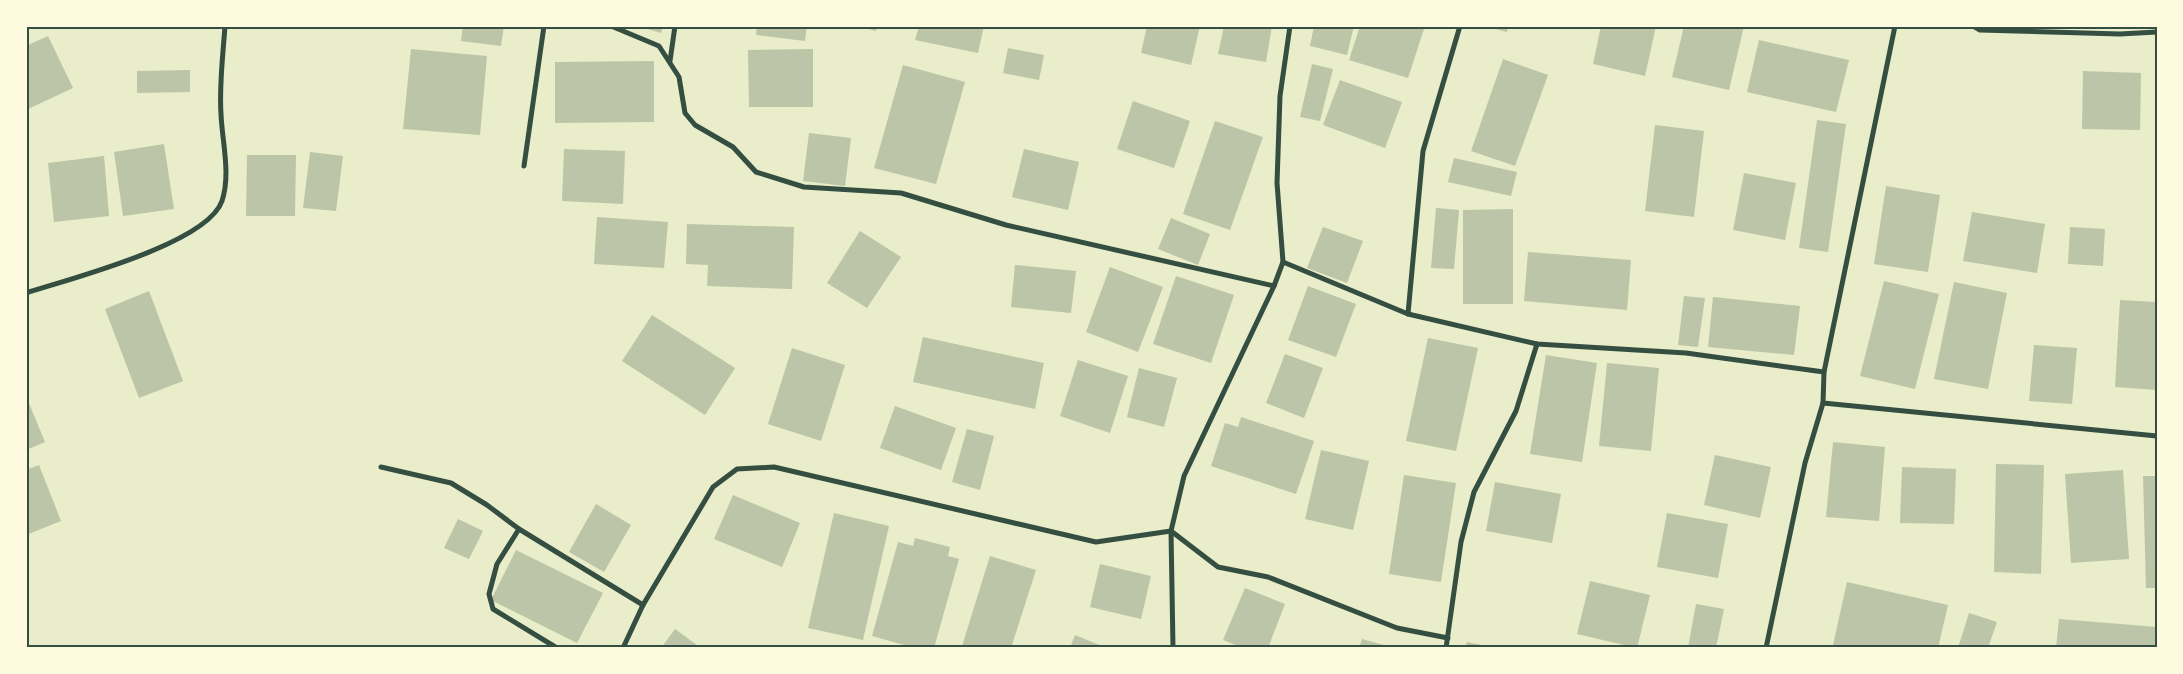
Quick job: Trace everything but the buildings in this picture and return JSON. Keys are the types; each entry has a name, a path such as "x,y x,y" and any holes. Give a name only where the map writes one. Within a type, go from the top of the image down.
{"street":[{"path":"26,293 160,248 205,224 222,202 226,182 220,112 225,26"},
{"path":"524,166 544,26"},
{"path":"611,26 659,46 679,77 685,113 695,125 733,147 756,172 804,187 901,193 1006,225 1274,286"},
{"path":"670,62 675,26"},
{"path":"1173,648 1171,531 1184,476 1274,286 1283,262 1277,174 1280,96 1290,26"},
{"path":"1408,314 1423,151 1460,26"},
{"path":"1766,648 1805,463 1823,403 1824,372 1895,26"},
{"path":"1973,26 1980,30 2120,34 2157,32"},
{"path":"1283,262 1408,314 1537,344 1686,353 1824,372"},
{"path":"1446,648 1461,542 1474,492 1516,412 1537,344"},
{"path":"1823,403 2157,436"},
{"path":"381,467 451,483 487,505 519,529 644,605"},
{"path":"623,648 644,605 713,487 737,469 774,467 1096,542 1171,531 1218,566 1268,577 1397,628 1448,638"},
{"path":"519,529 497,564 489,594 493,609 557,648"}]}
